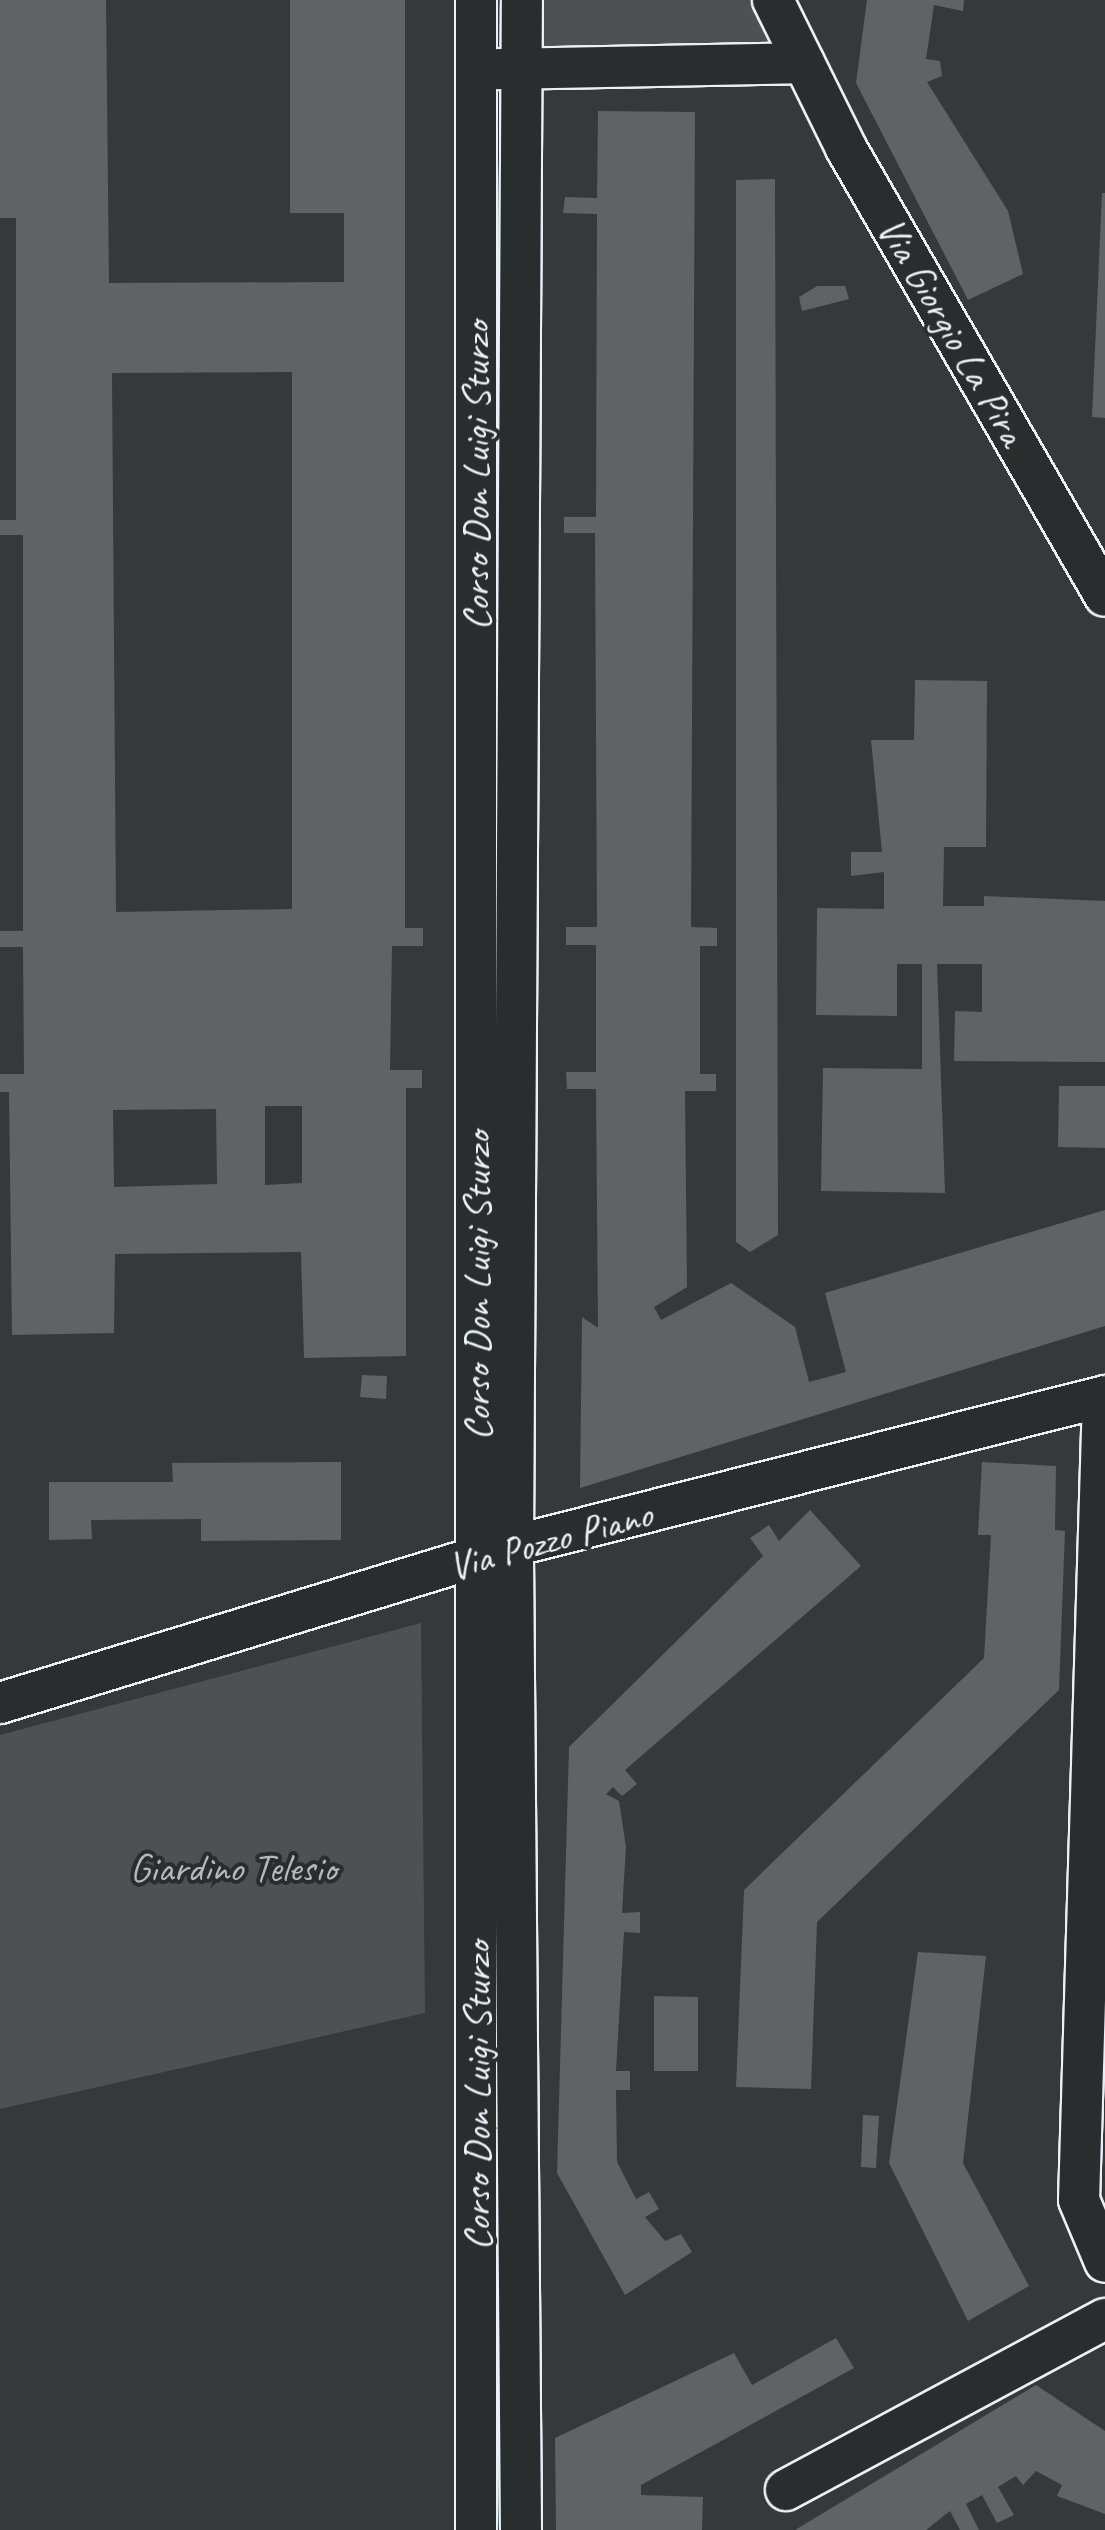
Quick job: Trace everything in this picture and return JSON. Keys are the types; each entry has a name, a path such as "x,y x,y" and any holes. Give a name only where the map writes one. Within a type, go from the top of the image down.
{"street":[{"name":"Corso Don Luigi Sturzo","path":"476,0 495,1552 521,2530"},
{"name":"Corso Don Luigi Sturzo","path":"476,2530 522,0"},
{"name":"Via Giorgio La Pira","path":"773,0 804,63 1105,596"},
{"path":"475,43 498,71 522,74 804,63"},
{"path":"1104,1397 1102,1751 1079,2200 1105,2262"},
{"name":"Via Pozzo Piano","path":"0,1703 495,1552 1104,1397"},
{"path":"786,2490 1105,2320"}],"green space":[{"path":"534,0 759,0 784,51 534,60"},
{"name":"Giardino Telesio","path":"421,1623 425,2013 0,2109 0,1735"}],"building":[{"path":"0,0 106,0 109,283 344,282 344,213 290,213 290,0 405,0 405,928 423,928 423,946 392,946 390,1070 422,1070 422,1088 406,1088 406,1356 304,1358 301,1252 115,1254 114,1333 12,1335 9,1092 0,1092 0,1074 24,1074 23,947 0,947 0,931 23,931 23,535 0,535 0,520 16,520 16,218 0,218","holes":["292,372 292,909 116,912 112,373","265,1106 302,1106 302,1183 265,1185","216,1109 217,1184 114,1187 113,1110"]},
{"path":"867,0 964,0 963,11 934,5 926,59 940,61 942,76 927,82 1008,211 1023,274 968,300 856,83"},
{"path":"598,111 695,112 691,927 717,928 717,946 700,946 700,1074 716,1074 716,1091 685,1091 687,1287 654,1307 661,1320 731,1283 795,1327 809,1382 846,1372 825,1293 1105,1210 1105,1326 580,1488 582,1317 598,1328 596,1089 567,1089 566,1072 596,1072 596,945 566,945 566,927 597,927 595,533 564,533 564,517 596,517 597,214 563,213 565,197 597,198"},
{"path":"775,179 778,1235 750,1252 736,1242 736,180"},
{"path":"1105,193 1105,418 1092,417"},
{"path":"817,286 845,286 849,299 802,311 799,297"},
{"path":"915,680 987,681 986,847 944,847 943,906 984,906 984,896 1105,901 1105,1062 954,1061 955,1011 982,1012 982,964 937,964 945,1193 821,1191 823,1068 922,1069 922,964 897,964 897,1016 816,1015 817,908 884,909 884,872 851,876 851,852 882,852 871,740 914,740"},
{"path":"1059,1086 1105,1086 1105,1148 1058,1147"},
{"path":"362,1375 387,1376 386,1399 360,1397"},
{"path":"341,1462 341,1540 201,1541 201,1519 91,1520 92,1539 49,1540 49,1482 173,1482 172,1463"},
{"path":"982,1462 1056,1466 1055,1530 1065,1531 1059,1690 817,1922 811,2089 736,2087 744,1890 984,1658 991,1535 978,1535"},
{"path":"810,1510 861,1566 625,1770 637,1784 622,1796 613,1787 606,1794 619,1801 626,1847 622,1913 640,1912 640,1933 624,1932 616,2071 630,2071 630,2090 616,2090 617,2162 636,2199 649,2192 659,2209 645,2217 665,2241 681,2234 692,2252 625,2295 557,2173 569,1747 763,1556 750,1538 769,1525 779,1541"},
{"path":"918,1952 986,1956 963,2163 1029,2286 968,2321 889,2163"},
{"path":"654,1996 698,1997 698,2071 654,2071"},
{"path":"863,2115 879,2116 876,2168 861,2167"},
{"path":"836,2338 854,2368 641,2485 641,2495 703,2497 702,2530 556,2530 555,2438 734,2353 752,2385"},
{"path":"1036,2385 1105,2431 1105,2514 1057,2496 1062,2485 1036,2471 1023,2485 1016,2476 998,2487 1014,2515 997,2523 982,2495 966,2504 979,2530 960,2530 950,2511 926,2530 795,2530"}]}
